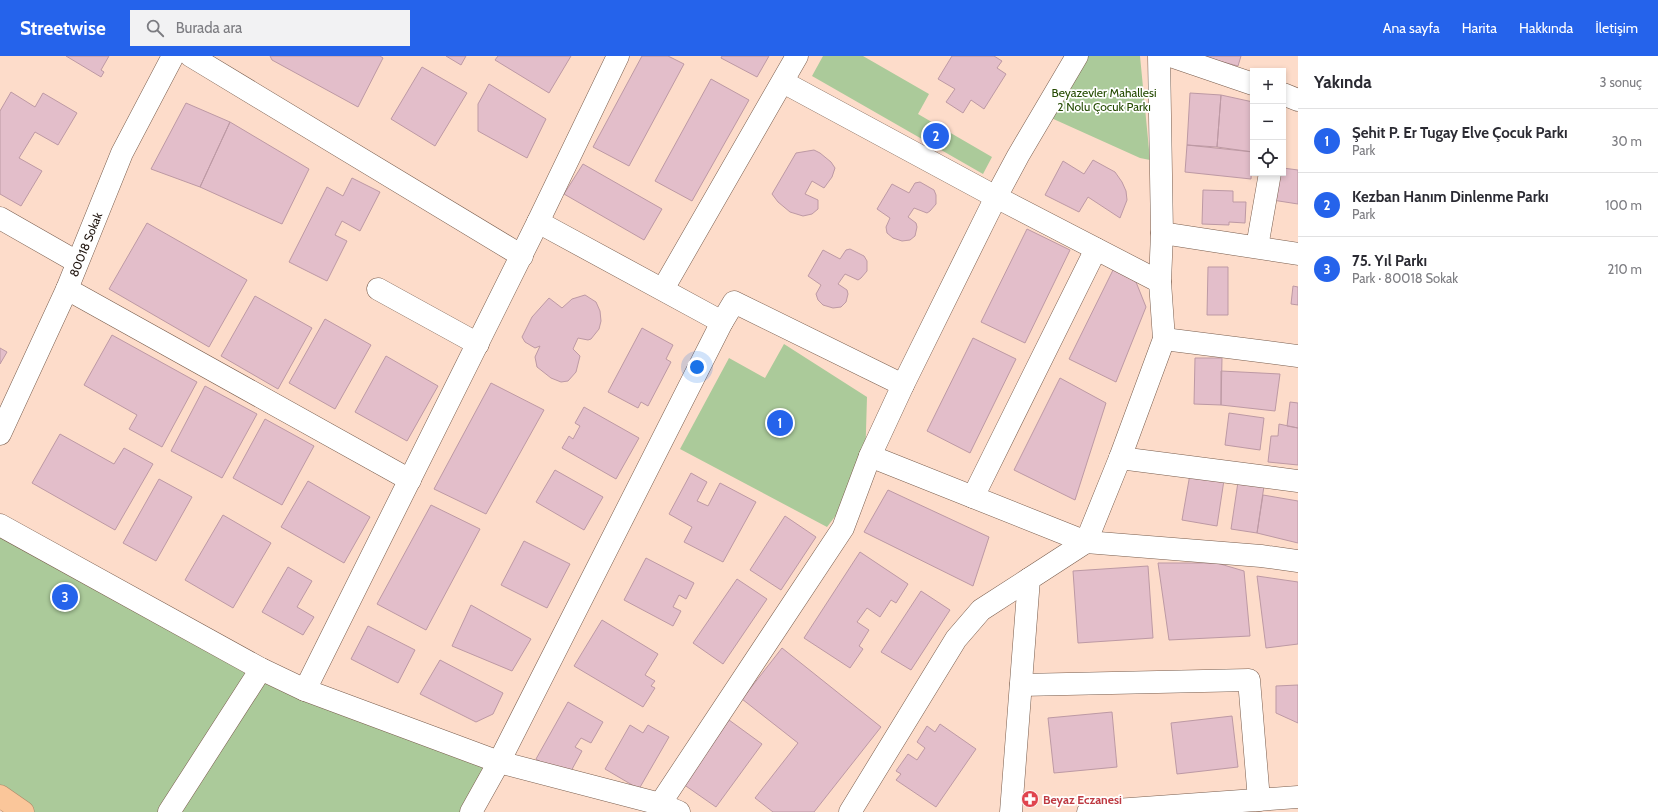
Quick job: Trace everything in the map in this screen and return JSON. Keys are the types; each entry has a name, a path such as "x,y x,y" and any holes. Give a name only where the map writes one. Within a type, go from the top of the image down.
{"highway":[{"path":"0,796 23,812"}],"street":[{"name":"80018 Sokak","path":"0,434 67,289 122,153 173,56"},
{"path":"191,56 522,256"},
{"path":"305,690 522,256 618,56"},
{"path":"664,290 797,56"},
{"path":"0,525 261,669 305,690 499,762 669,808 843,528 870,456 903,385 996,197 1018,156 1077,56"},
{"path":"850,812 956,639 981,610 1086,542 1120,458 1164,339 1160,282 1162,233 1159,56"},
{"path":"1171,56 1250,83"},
{"path":"783,82 996,197 1160,282"},
{"path":"1257,247 1269,176"},
{"path":"0,218 77,262"},
{"path":"538,222 722,322"},
{"path":"1162,233 1298,254"},
{"path":"973,497 1096,249"},
{"path":"67,289 410,480"},
{"path":"378,289 478,344"},
{"path":"471,812 499,762 722,322 734,302 903,385"},
{"path":"1164,339 1298,356"},
{"path":"870,456 1086,542 1262,556 1298,561"},
{"path":"1120,458 1298,481"},
{"path":"1011,812 1029,580"},
{"path":"169,812 261,669"},
{"path":"1021,685 1249,680 1259,800"},
{"path":"1088,812 1298,797"}],"green space":[{"path":"823,56 863,56 929,94 918,114 992,157 983,174 812,76"},
{"name":"Beyazevler Mahallesi 2 Nolu Çocuk Parkı","path":"1084,56 1140,56 1150,160 1140,158 1049,117"},
{"path":"784,344 867,397 865,465 860,484 827,527 680,449 729,358 765,378"},
{"path":"0,525 261,669 499,762 471,812 23,812 0,796"}],"building":[{"path":"66,56 109,56 101,70 104,72 101,77"},
{"path":"270,56 380,56 383,58 358,107 272,60"},
{"path":"446,56 466,56 461,65"},
{"path":"498,56 571,56 549,93 495,60"},
{"path":"642,56 668,56 684,64 629,166 593,147"},
{"path":"722,56 769,56 757,77 721,58"},
{"path":"952,56 994,56 1002,61 997,68 1006,74 984,109 971,100 963,113 946,102 955,89 938,79"},
{"path":"1200,56 1241,56 1238,66"},
{"path":"422,67 467,93 435,146 391,119"},
{"path":"711,79 749,100 692,201 655,181"},
{"path":"489,84 546,119 527,158 478,131 478,104"},
{"path":"11,92 35,107 43,93 77,113 58,145 35,132 19,158 42,171 21,206 0,194 0,111"},
{"path":"1190,93 1221,95 1217,147 1187,145"},
{"path":"1221,95 1250,101 1250,152 1217,147"},
{"path":"186,103 230,122 200,187 151,169"},
{"path":"230,122 309,169 282,224 200,187"},
{"path":"1187,145 1250,152 1251,179 1185,172"},
{"path":"814,150 831,162 835,168 832,177 824,188 812,181 805,194 818,200 818,209 812,214 803,216 790,212 778,202 772,194 796,153"},
{"path":"1093,160 1115,172 1122,182 1126,191 1127,200 1120,218 1088,197 1079,212 1045,195 1063,161 1084,174"},
{"path":"583,164 662,209 644,240 564,194"},
{"path":"1286,168 1298,170 1298,204 1266,199 1270,176 1286,176"},
{"path":"352,178 380,192 360,231 342,221 335,235 347,241 327,281 289,262 327,187 343,196"},
{"path":"920,182 934,190 936,195 936,204 927,213 914,208 908,217 916,223 917,227 915,236 910,240 902,241 893,238 887,233 886,227 890,218 877,209 892,184 909,193 915,183"},
{"path":"1203,190 1233,191 1233,202 1246,202 1245,223 1229,222 1229,225 1202,224"},
{"path":"147,223 247,280 209,347 109,289"},
{"path":"1027,229 1070,250 1025,343 981,322"},
{"path":"850,249 864,256 867,261 867,271 858,280 845,274 838,284 847,290 848,294 846,302 841,307 833,308 823,305 818,300 816,294 821,285 808,276 823,250 840,259 846,250"},
{"path":"1115,266 1136,282 1146,307 1116,382 1069,359"},
{"path":"1208,267 1228,267 1228,315 1207,315"},
{"path":"1293,286 1298,287 1298,305 1291,304"},
{"path":"585,295 596,302 600,311 601,321 599,329 591,339 588,340 578,338 573,349 580,356 576,372 568,381 561,382 551,378 537,367 535,357 540,346 535,348 525,342 522,337 532,317 549,298 562,308 572,299"},
{"path":"255,296 312,328 278,389 221,356"},
{"path":"325,319 371,345 335,409 289,383"},
{"path":"642,328 673,345 666,359 671,362 648,406 641,402 638,408 608,392"},
{"path":"112,335 197,382 162,447 129,429 137,415 84,385"},
{"path":"973,338 1016,359 970,453 927,431"},
{"path":"0,348 7,352 0,364"},
{"path":"386,356 438,386 407,441 355,412"},
{"path":"1195,358 1222,358 1221,405 1194,404"},
{"path":"1221,371 1280,374 1275,411 1221,405"},
{"path":"1060,378 1106,403 1075,500 1014,470"},
{"path":"491,383 544,410 486,514 434,489"},
{"path":"205,386 257,414 222,478 171,451"},
{"path":"1290,402 1298,403 1298,428 1287,426"},
{"path":"584,407 639,438 616,479 562,448 569,436 573,439 580,426 575,423"},
{"path":"1229,413 1264,418 1260,450 1225,445"},
{"path":"265,419 314,446 282,505 233,478"},
{"path":"1279,424 1298,428 1298,465 1268,462 1271,436 1278,436"},
{"path":"60,434 114,464 124,448 153,464 115,530 32,483"},
{"path":"555,470 603,497 584,530 536,502"},
{"path":"691,473 707,482 697,501 708,506 720,483 756,502 723,562 684,542 692,527 669,514"},
{"path":"1190,474 1224,480 1217,526 1182,520"},
{"path":"159,479 192,497 156,561 123,543"},
{"path":"308,481 370,517 344,563 281,527"},
{"path":"1238,482 1264,486 1257,533 1231,529"},
{"path":"888,490 989,537 973,586 864,532"},
{"path":"1263,495 1298,501 1298,543 1257,533"},
{"path":"431,505 480,529 426,630 377,604"},
{"path":"223,515 271,543 233,608 185,580"},
{"path":"785,516 816,537 781,590 750,570"},
{"path":"524,541 570,564 547,608 501,585"},
{"path":"860,552 908,584 896,603 891,600 880,617 867,608 857,622 869,630 859,646 863,649 850,668 804,638"},
{"path":"646,558 694,583 686,599 679,595 673,607 681,611 673,626 624,600"},
{"path":"1158,563 1217,563 1244,571 1250,636 1169,640"},
{"path":"1148,566 1153,638 1078,643 1073,571"},
{"path":"288,567 312,581 297,607 314,617 303,635 262,612"},
{"path":"1257,576 1298,582 1298,644 1266,648"},
{"path":"737,579 767,599 723,664 693,643"},
{"path":"921,591 950,610 911,670 881,652"},
{"path":"471,605 531,639 512,671 452,646"},
{"path":"602,620 658,654 645,675 655,681 651,686 655,688 643,707 574,666"},
{"path":"368,626 415,650 398,683 351,659"},
{"path":"782,648 881,727 814,812 773,812 755,798 798,743 742,699"},
{"path":"440,660 503,693 493,714 476,722 420,694"},
{"path":"1298,685 1298,723 1276,713 1276,686"},
{"path":"568,702 603,722 591,743 581,738 575,747 582,751 570,773 556,771 536,759"},
{"path":"1112,712 1117,767 1054,773 1048,718"},
{"path":"1232,716 1238,767 1177,774 1171,723"},
{"path":"729,720 762,744 716,807 683,784"},
{"path":"940,724 976,749 936,807 896,780 901,774 896,771 908,754 917,760 925,748 917,742 927,726 935,732"},
{"path":"630,725 643,733 648,725 669,737 639,789 605,769"}],"place":[{"name":"Kezban Hanım Dinlenme Parkı","path":"936,136"},
{"name":"Şehit P. Er Tugay Elve Çocuk Parkı","path":"780,423"},
{"name":"75. Yıl Parkı","path":"65,597"},
{"name":"Beyaz Eczanesi","path":"1030,799"}]}
